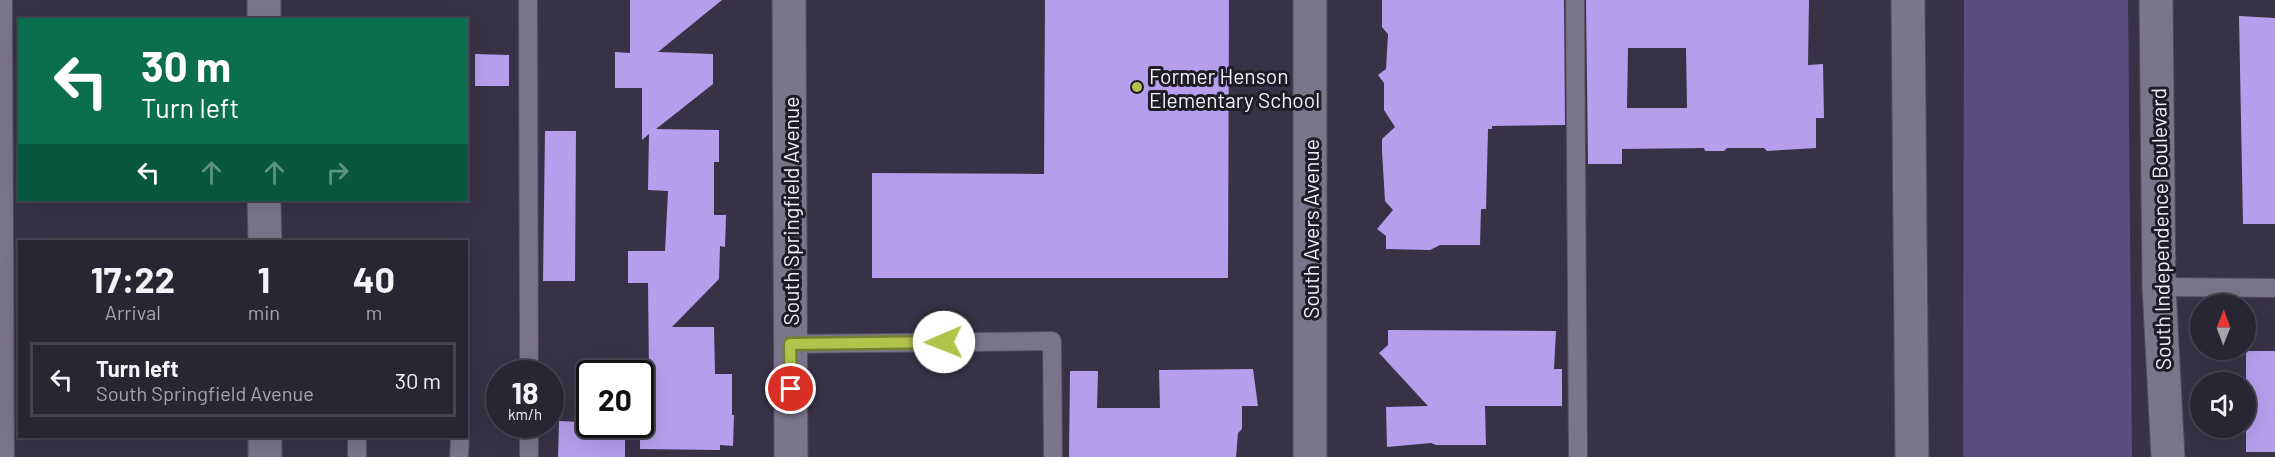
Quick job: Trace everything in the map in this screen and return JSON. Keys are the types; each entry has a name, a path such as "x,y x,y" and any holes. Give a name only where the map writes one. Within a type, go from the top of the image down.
{"street":[{"path":"264,0 264,18"},
{"name":"South Springfield Avenue","path":"789,0 791,457"},
{"name":"South Avers Avenue","path":"1310,0 1310,457"},
{"path":"1908,0 1912,457"},
{"name":"South Independence Boulevard","path":"2156,0 2159,287 2168,457"},
{"path":"264,201 265,240"},
{"path":"265,438 266,457"}],"lane":[{"path":"3,0 5,457"},
{"path":"528,0 529,360"},
{"path":"1575,0 1578,457"},
{"path":"2159,287 2275,288"},
{"path":"790,344 1052,341 1053,457"},
{"path":"357,438 357,457"},
{"path":"459,457 460,438"},
{"path":"529,438 529,457"}],"shaded area":[{"path":"1964,0 2128,0 2132,457 1963,457"}],"building":[{"path":"630,0 722,0 658,52 713,54 713,84 656,129 719,130 719,162 714,162 714,215 726,215 725,247 720,246 719,279 672,327 714,327 715,374 732,374 732,415 734,415 733,446 720,445 720,450 640,449 640,438 654,438 654,360 649,360 648,283 628,283 628,251 665,251 668,191 648,190 649,134 642,140 642,88 615,88 615,52 630,53"},
{"name":"Former Henson Elementary School","path":"1045,0 1229,0 1228,278 872,278 872,173 1044,174"},
{"path":"1382,0 1564,0 1565,125 1492,126 1492,129 1488,129 1486,209 1481,209 1480,245 1440,245 1430,250 1386,249 1386,236 1377,229 1393,210 1385,201 1382,139 1395,127 1384,110 1384,83 1378,75 1386,69 1388,34 1382,27"},
{"path":"1586,0 1809,0 1808,65 1823,64 1824,118 1816,118 1816,148 1767,151 1764,148 1727,148 1724,151 1705,151 1704,148 1622,149 1622,164 1588,164","holes":["1628,48 1686,48 1687,108 1627,108"]},
{"path":"2239,16 2275,18 2275,224 2243,224"},
{"path":"475,54 509,55 509,86 475,86"},
{"path":"545,131 576,131 575,281 543,281"},
{"path":"1388,330 1556,331 1554,369 1562,369 1562,406 1485,406 1486,445 1436,445 1431,443 1387,447 1386,407 1428,406 1379,353 1388,345"},
{"path":"2256,351 2275,351 2275,452 2246,452 2246,438 2256,438 2256,372 2246,372 2246,360 2256,360"},
{"path":"1253,369 1258,406 1242,406 1242,429 1238,433 1236,457 1069,457 1070,371 1098,371 1097,408 1160,408 1159,370"},
{"path":"564,421 576,422 576,438 625,438 625,457 558,457 559,438 564,438"}],"place":[{"name":"Former Henson Elementary School","path":"1137,87"}],"route":[{"path":"791,389 790,344 944,342"}]}
